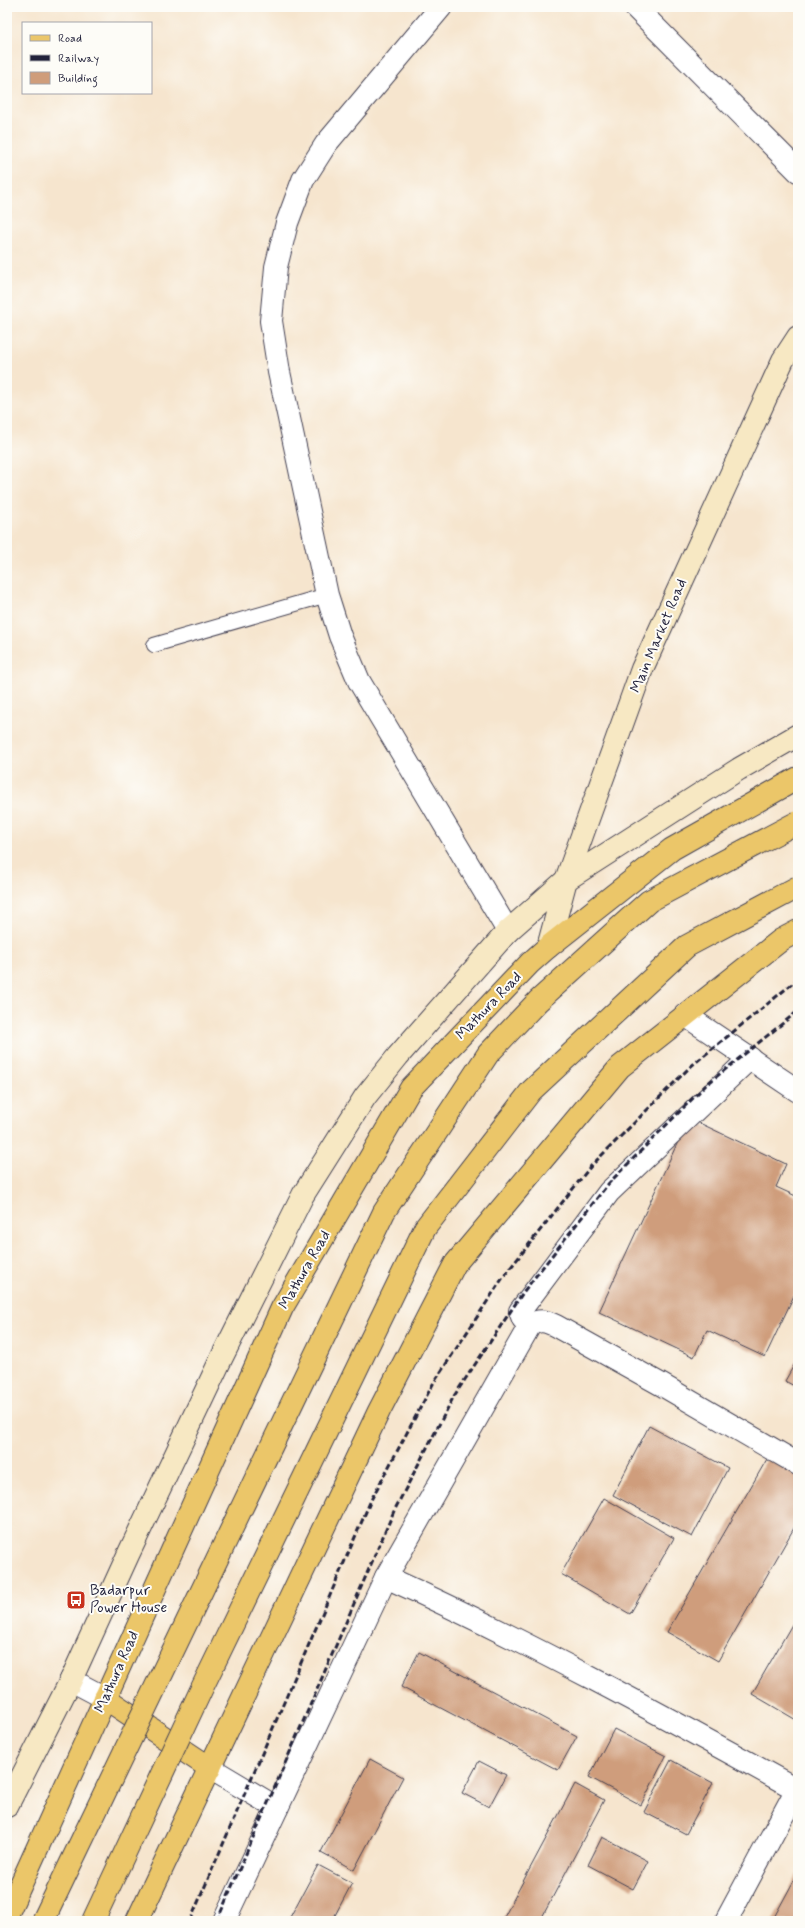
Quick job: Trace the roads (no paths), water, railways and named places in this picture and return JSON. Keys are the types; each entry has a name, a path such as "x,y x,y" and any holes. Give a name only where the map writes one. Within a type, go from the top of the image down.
{"main road":[{"name":"Mathura Road","path":"7,1915 282,1308 411,1088 530,963 548,947 672,849 798,778"},
{"path":"43,1921 384,1212 488,1054 538,1001 649,901 798,822"},
{"path":"94,1921 202,1688 426,1228 531,1091 687,946 798,887"},
{"path":"138,1921 379,1411 455,1264 620,1066 781,940 798,931"},
{"path":"105,1698 210,1768"}],"street":[{"path":"441,7 326,144 303,180 288,223 276,267 271,321 279,372 327,595 340,636 359,681 508,931"},
{"path":"635,7 798,171"},
{"name":"Main Market Road","path":"548,947 566,880 642,669 783,360 798,336"},
{"path":"7,1806 71,1680 128,1555 221,1359 302,1195 364,1097 508,931 566,880 739,768 798,735"},
{"path":"685,1015 798,1091"},
{"path":"530,1325 523,1319 520,1311 609,1192 750,1058"},
{"path":"224,1921 386,1577 530,1325 537,1321 545,1321 556,1326 798,1464"},
{"path":"386,1577 438,1601 595,1679 797,1790 726,1921"},
{"path":"71,1680 105,1698"},
{"path":"210,1768 277,1808"}],"lane":[{"path":"154,645 327,595"}],"railway":[{"path":"190,1921 371,1500 433,1384 504,1276 591,1166 690,1067 798,979"},
{"path":"217,1921 394,1511 454,1396 524,1291 609,1183 706,1085 798,1011"}],"place":[{"name":"Badarpur Power House","path":"76,1600"}]}
